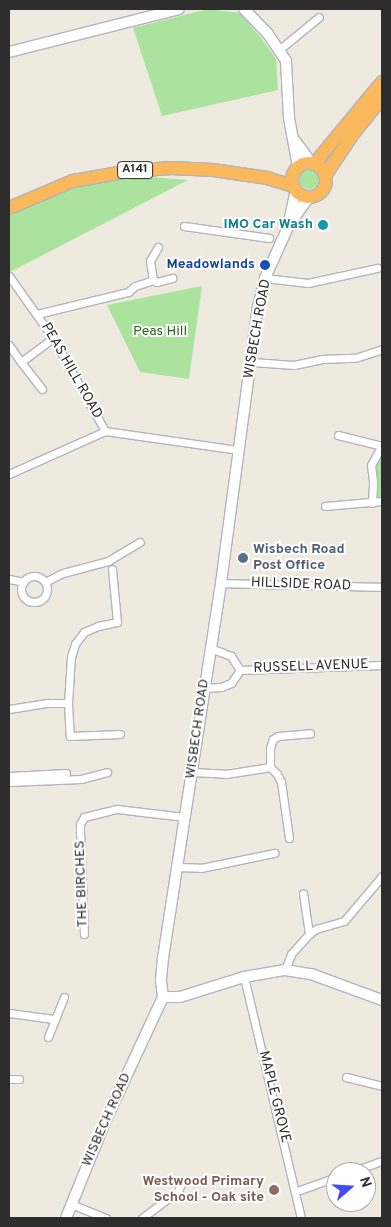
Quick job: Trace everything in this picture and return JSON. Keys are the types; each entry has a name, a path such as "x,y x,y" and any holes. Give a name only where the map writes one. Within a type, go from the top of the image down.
{"highway":[{"path":"295,179 336,139 382,82"},
{"path":"310,196 322,191 325,176 353,134 382,98"},
{"path":"312,163 321,168 325,176"},
{"name":"A141","path":"9,208 73,181 130,171 172,168 213,170 267,178 295,179 300,194 310,196"}],"main road":[{"path":"9,52 179,9"},
{"path":"244,9 280,49 288,68 289,118 294,139 295,179"},
{"path":"294,139 312,163"},
{"name":"WISBECH ROAD","path":"288,227 295,179"},
{"name":"WISBECH ROAD","path":"66,1218 105,1122 163,997 161,980 221,583 258,307 265,278 288,227 310,196"},
{"path":"163,997 180,997 244,977 285,970 311,974 382,1000"}],"street":[{"path":"280,49 319,17"},
{"path":"184,226 269,238"},
{"path":"153,280 150,261 158,247"},
{"path":"265,278 308,283 377,268"},
{"name":"PEAS HILL ROAD","path":"9,276 53,338 105,431 238,450"},
{"path":"37,314 128,292 135,286 153,280 157,282 172,278"},
{"path":"21,362 53,338"},
{"path":"9,345 42,389"},
{"path":"252,362 294,365 322,359 354,358 382,349"},
{"path":"9,474 105,431"},
{"path":"338,435 382,446 371,464 373,481 372,503"},
{"path":"325,506 382,501"},
{"path":"45,582 63,573 108,561 140,542"},
{"path":"112,569 117,622 98,626 84,632 75,644 71,657 68,703 70,736 120,734"},
{"path":"32,576 37,576 45,582 47,587 44,597 34,602 25,597 22,592 24,582 32,576"},
{"path":"9,579 24,582"},
{"name":"HILLSIDE ROAD","path":"221,583 382,588"},
{"name":"RUSSELL AVENUE","path":"210,648 232,656 240,670"},
{"name":"RUSSELL AVENUE","path":"240,670 382,665"},
{"name":"RUSSELL AVENUE","path":"204,688 221,687 231,683 240,670"},
{"path":"9,709 48,703 68,703"},
{"path":"288,838 281,782 270,767 270,748 273,739 283,735 310,733"},
{"path":"192,772 226,774 270,767"},
{"path":"9,776 66,772"},
{"path":"9,782 81,779 107,772"},
{"name":"THE BIRCHES","path":"84,934 80,832 84,816 117,809 185,818"},
{"path":"177,868 201,868 274,853"},
{"path":"285,970 291,954 309,934 316,929 344,922 382,876"},
{"path":"303,893 309,934"},
{"name":"MAPLE GROVE","path":"244,977 297,1192 301,1218"},
{"path":"48,1037 64,997"},
{"path":"9,1013 54,1019"},
{"path":"346,1078 382,1086"},
{"path":"9,1079 19,1079"},
{"path":"297,1192 326,1181"},
{"path":"142,1218 178,1191 181,1184"},
{"path":"71,1204 106,1218"}],"green space":[{"path":"208,9 240,13 276,59 278,90 162,116 133,28"},
{"path":"309,169 316,172 319,179 316,186 309,189 302,186 299,179 302,172"},
{"path":"151,177 188,180 10,272 9,216 33,204 74,188 112,181"},
{"name":"Peas Hill","path":"202,286 189,379 140,372 107,305"},
{"path":"382,454 382,497 376,499 375,465"}],"place":[{"name":"IMO Car Wash","path":"323,225"},
{"name":"Meadowlands","path":"265,265"},
{"name":"Wisbech Road Post Office","path":"243,558"},
{"name":"Westwood Primary School - Oak site","path":"274,1190"}]}
